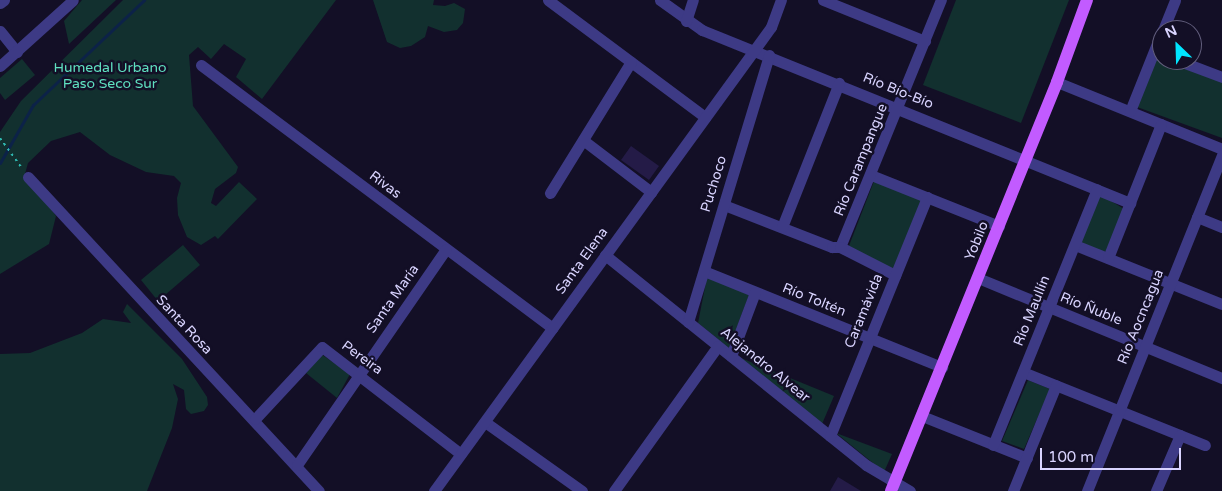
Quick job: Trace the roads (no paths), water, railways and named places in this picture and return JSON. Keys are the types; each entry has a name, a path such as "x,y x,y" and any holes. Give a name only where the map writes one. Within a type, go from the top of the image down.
{"main road":[{"name":"Yobilo","path":"893,487 1058,82 1087,0"}],"street":[{"path":"0,3 4,0"},
{"path":"0,66 73,0"},
{"path":"548,0 705,117"},
{"name":"Río Bío-Bío","path":"660,0 686,21 1130,202"},
{"path":"686,21 693,0"},
{"path":"755,49 775,19 782,0"},
{"path":"824,0 925,41"},
{"name":"Río Carampangue","path":"840,247 941,0"},
{"path":"1167,20 1175,0"},
{"path":"0,31 17,52"},
{"name":"Santa Elena","path":"434,491 755,49"},
{"name":"Puchoco","path":"688,322 769,55"},
{"path":"550,193 631,62"},
{"name":"Rivas","path":"201,64 552,328"},
{"path":"1130,112 1152,65"},
{"path":"1202,69 1222,77"},
{"path":"1058,82 1222,149"},
{"path":"782,227 839,83"},
{"path":"1108,258 1162,124"},
{"path":"583,140 651,192"},
{"name":"Río Aocncagua","path":"1087,491 1222,155"},
{"path":"871,175 999,226"},
{"name":"Santa Rosa","path":"28,177 193,358 255,419 319,491"},
{"name":"Río Maullín","path":"993,445 1097,189"},
{"name":"Caramávida","path":"830,436 927,197"},
{"path":"724,204 840,247 895,275"},
{"path":"1197,218 1222,227"},
{"path":"1075,245 1222,304"},
{"name":"Santa María","path":"297,465 446,249"},
{"name":"Alejandro Alvear","path":"606,255 893,487 910,491"},
{"name":"Río Toltén","path":"704,271 942,367"},
{"name":"Río Ñuble","path":"978,278 1222,378"},
{"path":"730,356 755,292"},
{"path":"614,491 718,346"},
{"name":"Pereira","path":"255,419 322,347 461,454"},
{"path":"1023,372 1205,445"},
{"path":"1013,491 1056,385"},
{"path":"922,416 1027,458"},
{"path":"484,422 582,491"},
{"path":"1156,491 1180,435"}],"waterway":[{"path":"0,163 33,105 144,0"}],"park label":[{"name":"Humedal Urbano Paso Seco Sur","path":"110,76"}]}
